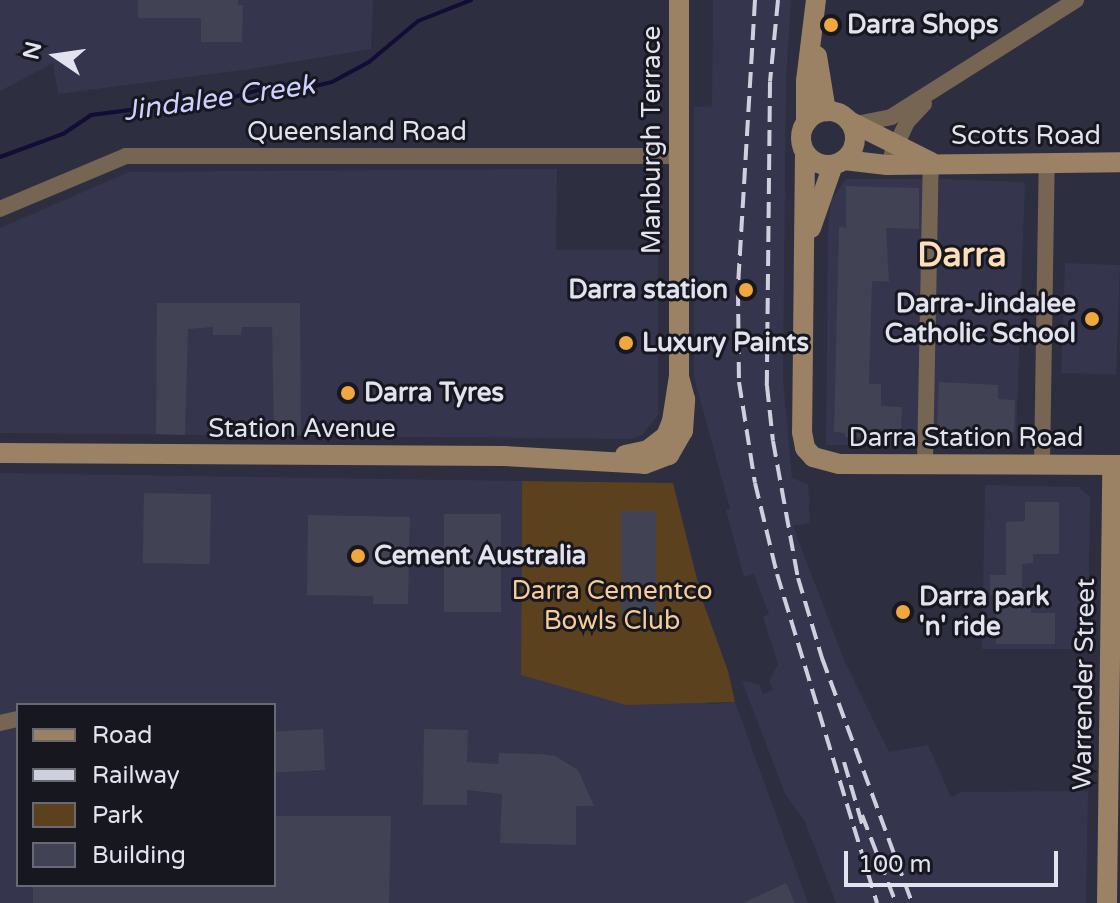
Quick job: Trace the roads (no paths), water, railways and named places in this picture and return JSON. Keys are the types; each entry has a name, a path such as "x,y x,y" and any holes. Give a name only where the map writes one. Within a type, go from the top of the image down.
{"street":[{"name":"Manburgh Terrace","path":"674,433 685,399 679,376 679,0"},
{"path":"816,0 817,68 826,111"},
{"path":"803,251 805,153 801,138 806,123 806,81 816,0"},
{"path":"826,111 852,123 891,117 940,89 1076,0"},
{"path":"887,165 907,122 940,89"},
{"path":"806,123 826,111"},
{"path":"803,251 839,162 854,146 852,123"},
{"name":"Scotts Road","path":"852,123 931,162"},
{"path":"805,153 817,163 839,162"},
{"name":"Queensland Road","path":"0,209 126,156 677,156"},
{"name":"Scotts Road","path":"839,162 858,165 1120,162"},
{"path":"925,463 931,162"},
{"path":"1042,464 1047,162"},
{"name":"Darra Station Road","path":"803,251 802,432 805,448 813,457 839,464 1116,465"},
{"name":"Station Avenue","path":"0,453 504,456 645,464 660,461 677,446 674,433"},
{"name":"Warrender Street","path":"1107,903 1116,465"}],"waterway":[{"name":"Jindalee Creek","path":"0,157 63,134 91,115 161,106 206,105 269,87 315,86 332,82 369,62 418,21 471,0"}],"railway":[{"path":"755,0 738,290 739,382 755,483 777,574 877,903"},
{"path":"778,0 770,82 767,386 773,441 798,578 822,658 912,903"},
{"path":"844,762 863,827"},
{"path":"862,815 896,903"}],"place":[{"name":"Darra Shops","path":"831,25"},
{"name":"Darra station","path":"746,290"},
{"name":"Darra-Jindalee Catholic School","path":"1092,319"},
{"name":"Luxury Paints","path":"626,343"},
{"name":"Darra Tyres","path":"348,393"},
{"name":"Cement Australia","path":"358,556"},
{"name":"Darra park 'n' ride","path":"903,612"}],"district":[{"name":"Darra","path":"962,256"}],"park label":[{"name":"Darra Cementco Bowls Club","path":"612,606"}]}
